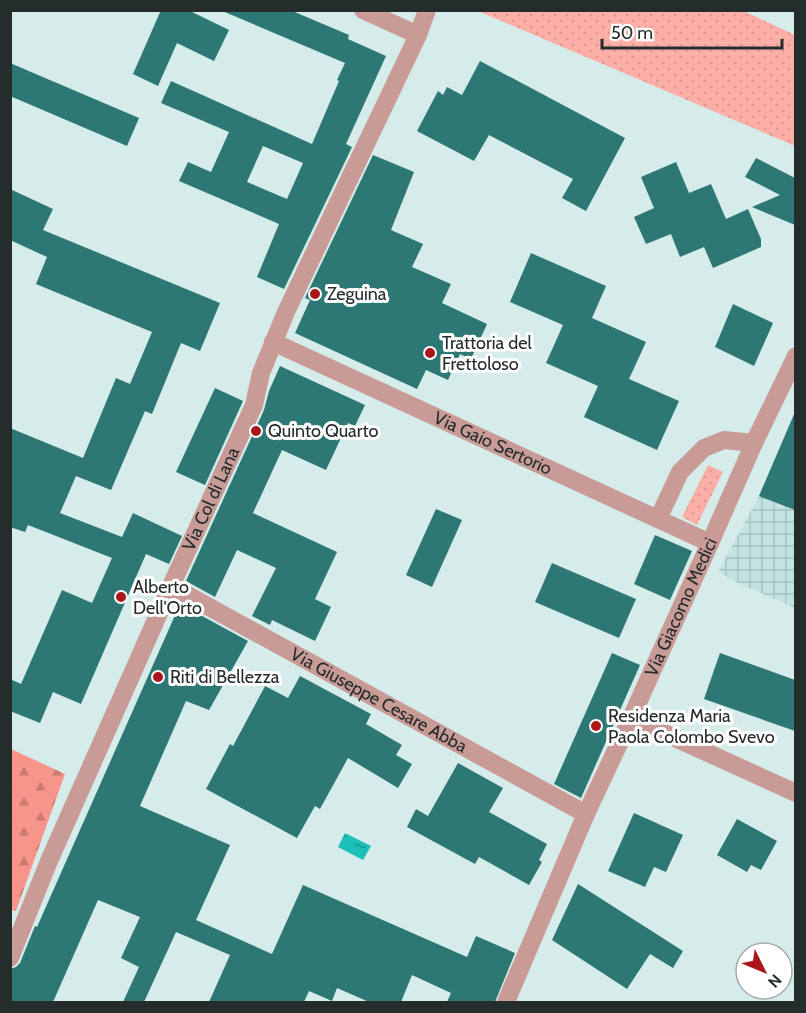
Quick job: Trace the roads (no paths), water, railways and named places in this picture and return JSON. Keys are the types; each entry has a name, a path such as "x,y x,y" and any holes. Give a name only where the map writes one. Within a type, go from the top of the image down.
{"street":[{"path":"363,10 418,35"},
{"name":"Via Col di Lana","path":"10,958 49,861 254,405 261,373 286,312 418,35 427,10"},
{"name":"Via Gaio Sertorio","path":"273,342 710,543"},
{"name":"Via Giacomo Medici","path":"506,1002 586,814 795,356"},
{"path":"658,519 680,472 704,448 724,440 754,442"},
{"name":"Via Giuseppe Cesare Abba","path":"171,586 586,814"},
{"path":"631,718 795,793"}],"water":[{"path":"345,833 371,846 363,860 338,847"}],"place":[{"name":"Zeguina","path":"315,294"},
{"name":"Trattoria del Frettoloso","path":"430,353"},
{"name":"Quinto Quarto","path":"256,431"},
{"name":"Alberto Dell'Orto","path":"121,597"},
{"name":"Riti di Bellezza","path":"158,677"},
{"name":"Residenza Maria Paola Colombo Svevo","path":"596,726"}]}
